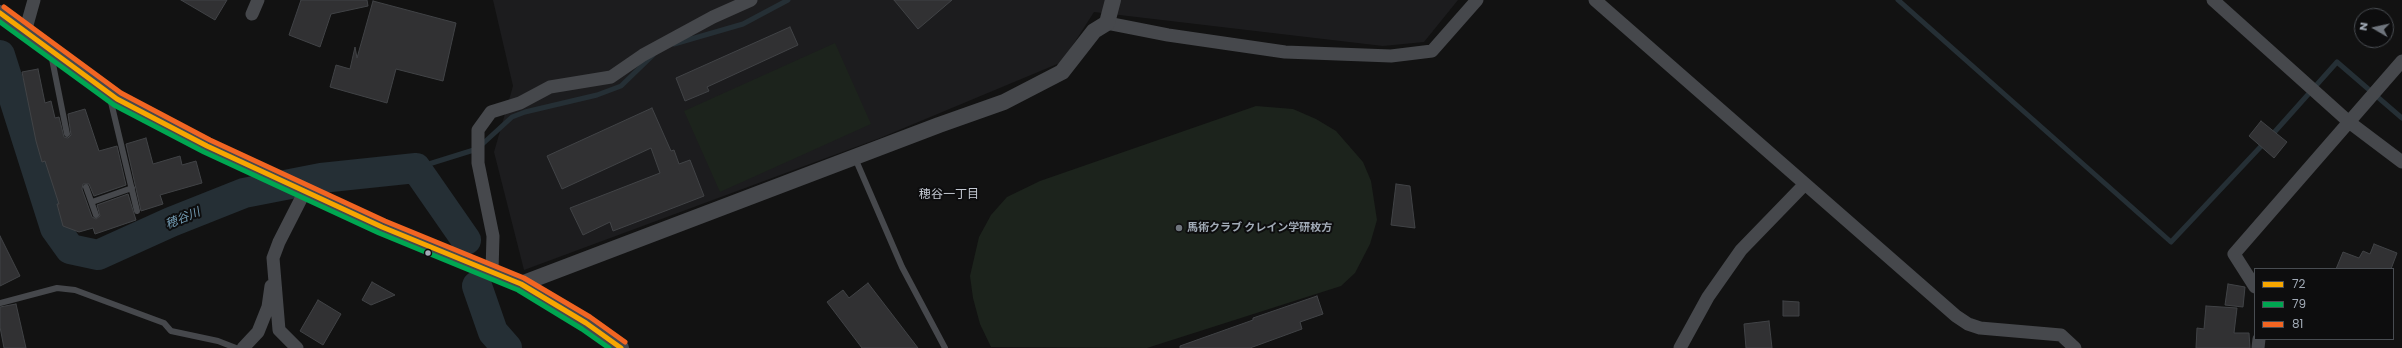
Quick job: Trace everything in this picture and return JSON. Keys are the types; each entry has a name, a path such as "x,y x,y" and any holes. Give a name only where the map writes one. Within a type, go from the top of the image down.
{"street":[{"path":"26,32 34,0"},
{"path":"252,14 258,0"},
{"path":"492,271 493,236 478,164 478,130 491,112 520,103 550,87 611,77 643,55 713,18 751,0"},
{"path":"1107,23 1113,0"},
{"path":"521,284 855,158 939,124 1004,102 1062,72 1094,31 1107,23 1168,35 1285,52 1391,56 1432,51 1477,0"},
{"path":"1595,0 1968,324 1980,328 2061,335 2075,348"},
{"path":"2213,0 2349,122 2402,162"},
{"path":"2,18 26,32 50,51 109,92 207,146 382,227 521,284 586,323 621,348"},
{"path":"2254,285 2234,254 2402,61"},
{"path":"1680,348 1708,296 1742,250 1805,184"},
{"path":"297,348 279,330 273,258 302,190"},
{"path":"243,348 258,332 268,308 274,263"}],"lane":[{"path":"50,51 67,134"},
{"path":"109,92 137,211"},
{"path":"855,158 902,267 945,348"},
{"path":"86,187 96,215"},
{"path":"92,202 132,188"},
{"path":"0,302 57,288 75,290 164,323 171,331 218,341 236,348"}],"shaded area":[{"path":"493,0 1458,0 1424,42 1383,46 1094,12 1062,62 880,138 524,270 494,152 513,86"},
{"path":"835,43 871,124 720,192 684,111"},
{"name":"馬術クラブ クレイン学研枚方","path":"1256,106 1293,109 1316,119 1336,131 1363,162 1371,181 1377,220 1370,244 1355,273 1341,286 1147,348 991,347 980,324 973,298 970,276 979,237 991,215 1007,197 1040,181"}],"building":[{"path":"181,0 227,0 215,20"},
{"path":"301,0 367,0 368,6 331,14 320,47 289,35"},
{"path":"894,0 952,0 918,29"},
{"path":"373,1 456,23 443,81 396,69 387,103 330,87 336,65 350,69 355,47 357,58"},
{"path":"790,27 798,45 707,87 709,91 685,101 676,78"},
{"path":"38,69 45,103 51,101 55,118 59,117 64,137 68,138 71,135 68,114 85,109 99,151 117,146 126,185 94,196 89,184 83,184 82,189 92,217 96,219 100,216 97,205 128,194 136,220 95,234 93,228 79,232 63,226 57,204 59,204 45,161 42,162 36,141 22,72"},
{"path":"652,108 671,151 674,150 679,164 690,160 704,196 613,231 610,222 583,235 570,208 660,173 651,148 562,189 547,156"},
{"path":"2261,121 2287,142 2274,158 2249,136"},
{"path":"146,138 153,164 180,156 182,165 196,161 202,183 160,195 163,204 141,211 126,144"},
{"path":"1396,184 1410,186 1415,228 1391,225"},
{"path":"0,236 20,276 0,286"},
{"path":"2374,244 2397,253 2391,268 2336,268 2343,252 2359,258 2363,251 2370,254"},
{"path":"372,282 395,295 371,305 362,300"},
{"path":"868,283 918,348 862,348 827,302 843,290 849,298"},
{"path":"2228,284 2245,287 2243,307 2225,305"},
{"path":"1317,296 1323,314 1300,322 1302,329 1250,348 1180,348 1180,346 1253,320 1253,318"},
{"path":"318,300 341,314 323,345 300,331"},
{"path":"1783,301 1799,302 1799,316 1783,316"},
{"path":"16,304 26,348 4,348 0,327 0,307"},
{"path":"2206,306 2237,308 2234,333 2249,333 2250,348 2196,348 2197,328 2204,329"},
{"path":"1769,321 1772,348 1746,348 1744,324"}],"waterway":[{"path":"674,44 743,24 788,0"},
{"path":"1898,0 2171,242 2266,141"},
{"name":"穂谷川","path":"0,55 55,228 70,249 98,255 171,222 244,193 321,178 416,168 466,240"},
{"path":"416,168 477,149 512,117 525,112 597,95 621,86 653,55"},
{"path":"2271,136 2337,62 2402,118"},
{"name":"穂谷川","path":"477,286 493,332 507,348"}],"transit line":[{"name":"81","path":"4,7 121,93 210,140 385,221 524,278 590,317 625,342"},
{"name":"72","path":"0,13 117,99 207,146 382,227 521,284 586,323 621,348"},
{"name":"79","path":"0,22 114,105 204,152 379,233 518,290 582,329 609,348"}],"place":[{"name":"馬術クラブ クレイン学研枚方","path":"1179,228"}],"district":[{"name":"穂谷一丁目","path":"949,195"}]}
